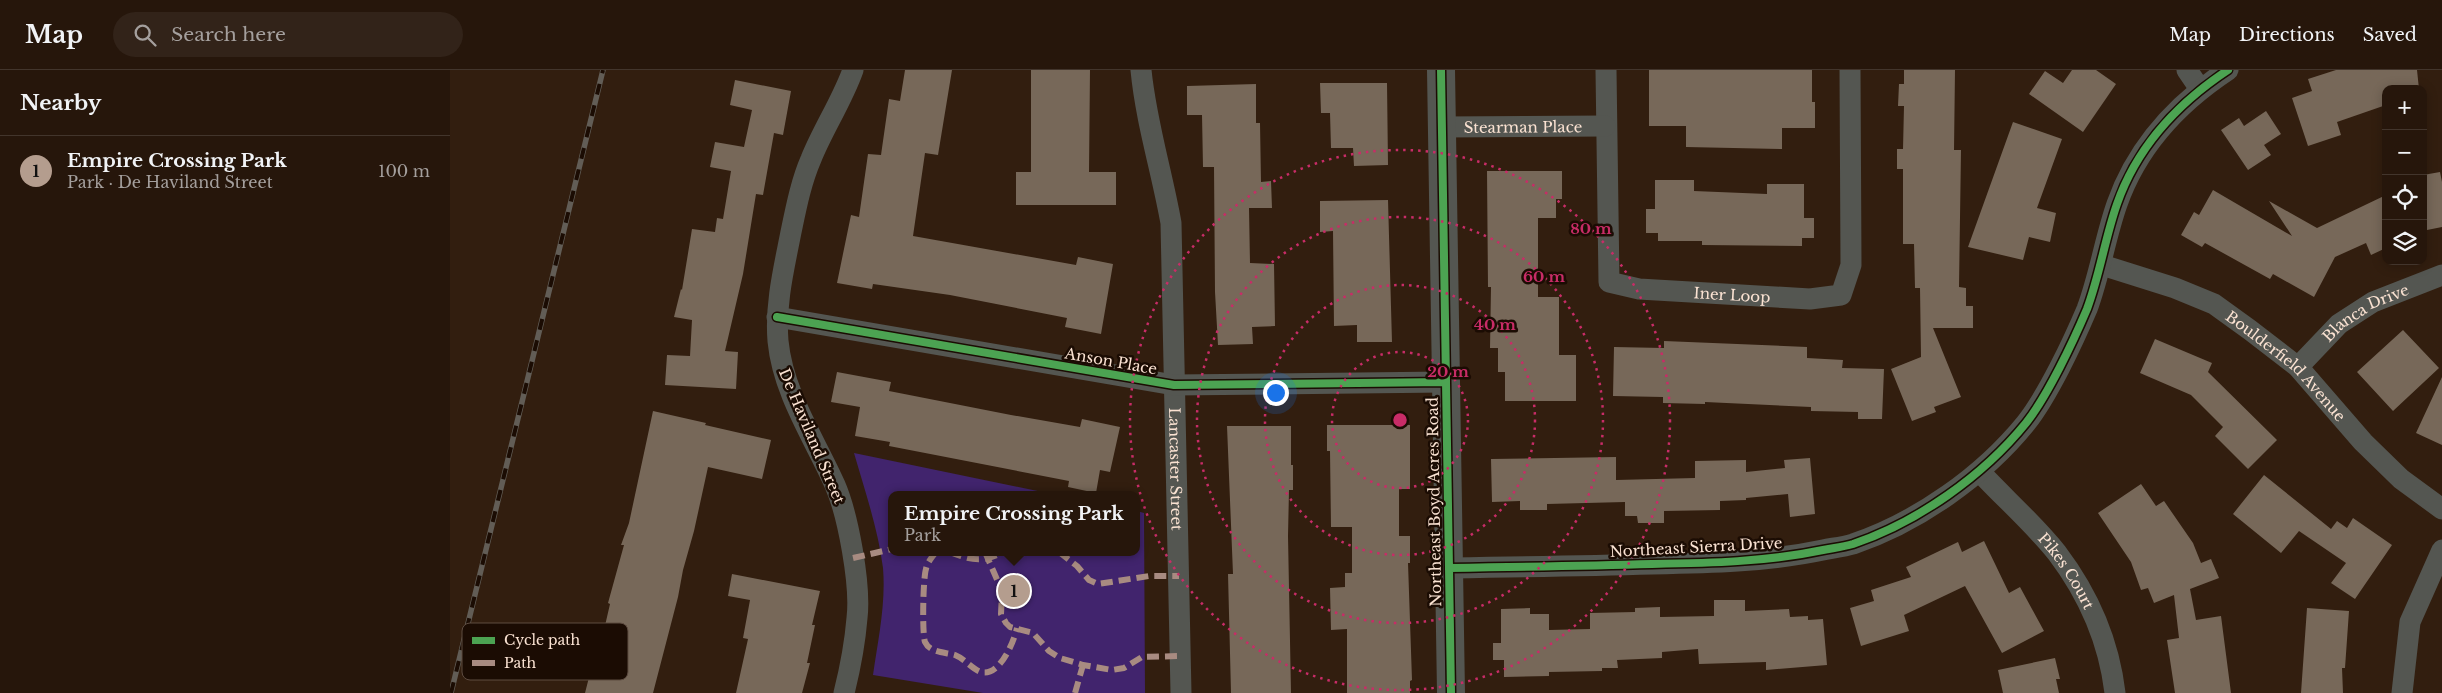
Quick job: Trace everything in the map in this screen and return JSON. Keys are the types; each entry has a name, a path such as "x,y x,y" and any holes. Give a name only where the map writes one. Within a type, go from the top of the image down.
{"street":[{"name":"De Haviland Street","path":"844,693 858,617 855,570 848,530 836,487 791,395 781,364 776,317 796,208 810,160 846,90 853,70"},
{"name":"Lancaster Street","path":"1141,70 1144,101 1164,179 1171,223 1181,693"},
{"name":"Northeast Boyd Acres Road","path":"1441,70 1451,693"},
{"name":"Iner Loop","path":"1606,70 1605,126 1609,282 1639,289 1800,299 1841,295 1851,265 1850,70"},
{"path":"2187,70 2200,88"},
{"name":"Northeast Sierra Drive","path":"1449,568 1714,563 1790,557 1853,544 1924,512 1980,472 2027,422 2058,371 2086,309 2102,265 2117,204 2133,167 2164,123 2200,88 2228,70"},
{"name":"Stearman Place","path":"1442,127 1605,126"},
{"name":"Boulderfield Avenue","path":"2102,265 2175,288 2214,304 2298,367 2401,479 2442,509"},
{"name":"Blanca Drive","path":"2298,367 2339,324 2372,302 2442,275"},
{"name":"Anson Place","path":"776,317 1174,385 1445,382"},
{"name":"Pikes Court","path":"1980,472 2057,553 2094,612 2113,670 2115,693"},
{"path":"2402,693 2410,622 2442,550"}],"shaded area":[{"path":"854,453 1038,491 888,491 888,556 1140,556 1140,512 1144,513 1145,693 983,693 873,675 884,581 881,553"}],"building":[{"path":"905,70 952,70 938,155 925,153 913,236 1076,265 1078,257 1113,264 1101,334 1065,327 1067,318 950,295 873,284 872,289 837,283 851,215 859,217 868,154 881,155 889,99 900,101"},
{"path":"1031,70 1090,70 1089,172 1116,172 1116,205 1016,205 1016,172 1031,172"},
{"path":"1649,70 1812,70 1812,102 1815,102 1815,128 1782,128 1782,149 1686,147 1686,126 1649,126"},
{"path":"1904,70 1955,70 1954,150 1961,150 1959,287 1966,288 1966,306 1973,306 1973,328 1933,328 1961,397 1934,407 1936,412 1912,421 1891,369 1921,357 1920,288 1915,288 1914,244 1903,244 1903,169 1897,169 1897,149 1903,149 1904,106 1898,106 1899,84 1904,84"},
{"path":"2072,70 2096,70 2116,84 2083,132 2029,94 2045,71 2063,83"},
{"path":"2336,70 2417,70 2419,85 2382,85 2382,106 2337,122 2341,135 2308,146 2292,98 2312,91 2308,79"},
{"path":"735,80 791,91 783,135 774,133 763,195 756,194 743,274 725,351 738,352 736,389 665,385 667,355 690,356 692,320 674,317 682,290 692,229 715,232 717,218 723,219 731,171 710,167 715,142 744,147 752,110 730,105"},
{"path":"1320,83 1387,83 1388,165 1354,166 1353,148 1331,148 1330,113 1321,113"},
{"path":"1256,84 1256,123 1260,123 1261,182 1271,181 1272,208 1249,208 1250,263 1274,264 1275,326 1252,327 1253,344 1218,345 1215,292 1214,167 1203,167 1202,115 1187,115 1187,86"},
{"path":"2266,111 2281,134 2264,145 2271,155 2248,170 2221,130 2239,118 2244,126"},
{"path":"2013,122 2062,139 2037,208 2056,213 2050,242 2029,237 2023,260 1968,247"},
{"path":"1487,171 1562,171 1562,199 1556,199 1556,218 1538,218 1538,297 1559,297 1559,355 1576,355 1576,401 1505,401 1505,372 1498,372 1498,348 1490,348 1491,287 1488,287"},
{"path":"2440,172 2442,182 2442,227 2427,230 2427,175"},
{"path":"1655,180 1694,180 1694,191 1767,194 1767,184 1804,184 1804,218 1814,218 1814,238 1802,238 1802,246 1702,245 1702,241 1658,241 1658,233 1646,233 1646,209 1655,209"},
{"path":"2213,190 2292,236 2269,201 2317,228 2382,197 2382,250 2371,255 2366,243 2335,257 2314,297 2273,274 2270,279 2205,243 2202,247 2181,235 2194,212 2199,215"},
{"path":"1388,200 1392,342 1357,342 1357,325 1334,326 1333,231 1320,232 1320,201"},
{"path":"2403,330 2439,368 2393,411 2357,372"},
{"path":"2155,339 2212,363 2208,372 2277,440 2248,469 2215,436 2223,427 2191,395 2140,373"},
{"path":"1664,341 1807,347 1807,358 1843,360 1842,368 1884,369 1882,419 1858,419 1858,412 1811,411 1811,407 1705,402 1705,404 1663,403 1663,397 1613,396 1614,347 1664,348"},
{"path":"837,372 891,382 889,391 1011,415 1080,427 1082,419 1120,427 1110,472 1100,470 1096,491 1087,491 1068,487 1069,481 889,446 890,442 855,436 860,407 831,402"},
{"path":"2442,377 2442,445 2416,433"},
{"path":"653,411 771,440 762,479 708,467 678,597 653,693 585,693 588,680 628,680 628,623 606,623 610,604 608,603 624,545 621,545 629,523"},
{"path":"1327,425 1410,425 1410,489 1399,489 1399,536 1410,536 1410,563 1408,563 1412,680 1410,681 1410,693 1347,693 1347,629 1331,630 1330,588 1345,587 1345,573 1352,573 1352,527 1331,527 1330,451 1327,451"},
{"path":"1227,426 1291,426 1293,490 1289,490 1288,536 1291,693 1231,693 1228,574 1233,574"},
{"path":"1616,457 1616,480 1695,478 1695,461 1746,460 1746,472 1785,468 1784,460 1810,458 1815,514 1790,517 1788,494 1746,498 1746,500 1720,501 1720,510 1664,511 1664,523 1638,523 1637,516 1625,516 1625,502 1547,504 1547,510 1520,510 1520,501 1492,502 1491,459"},
{"path":"2264,475 2331,529 2337,521 2347,528 2353,518 2392,545 2355,599 2331,583 2346,563 2299,531 2281,553 2233,514"},
{"path":"2141,484 2156,506 2164,501 2193,543 2201,563 2211,559 2219,578 2190,589 2196,620 2221,616 2231,693 2175,693 2167,640 2179,638 2174,595 2154,603 2148,588 2141,590 2131,562 2098,513"},
{"path":"1984,541 2009,593 2020,587 2044,631 2002,653 1965,586 1904,615 1909,631 1861,646 1850,608 1874,601 1871,590 1911,577 1906,567 1958,542 1962,552"},
{"path":"732,574 820,591 812,625 815,625 807,663 810,663 802,693 736,693 748,639 743,638 750,600 728,596"},
{"path":"1714,600 1745,600 1745,611 1789,609 1790,617 1808,616 1808,620 1823,619 1827,665 1766,670 1766,662 1699,664 1698,649 1662,652 1662,658 1617,660 1618,668 1602,668 1602,671 1549,672 1549,676 1504,677 1504,660 1493,660 1493,643 1501,643 1501,609 1530,608 1530,614 1549,614 1549,630 1590,629 1590,613 1635,612 1635,608 1660,607 1660,617 1714,616"},
{"path":"2307,608 2349,611 2345,668 2342,668 2343,693 2301,693"},
{"path":"2055,658 2060,679 2056,679 2059,693 2003,693 1998,670"}],"railway":[{"path":"468,623 603,70"},
{"path":"451,693 462,648"}],"marked path":[{"path":"853,558 888,550"},
{"path":"933,556 927,567 924,583 923,628 927,646 938,652 955,655 978,671 988,672 1000,664 1005,657 1017,628"},
{"path":"961,556 976,559 994,556"},
{"path":"987,556 1002,593 1001,614 1006,623 1010,627 1033,633 1049,651 1060,658 1083,665 1112,670 1124,668 1142,657 1180,656"},
{"path":"1064,556 1077,566 1089,580 1098,584 1149,576 1179,576"},
{"path":"1075,693 1083,665"}],"cycle path":[{"path":"1441,70 1451,693"},
{"path":"1449,568 1695,563 1780,557 1853,544 1877,535 1925,510 1970,479 2009,443 2026,423 2060,368 2087,309 2109,230 2125,183 2148,145 2161,128 2192,97 2228,70"},
{"path":"777,317 1174,385 1445,382"}],"place":[{"name":"Empire Crossing Park","path":"1014,591"}]}
